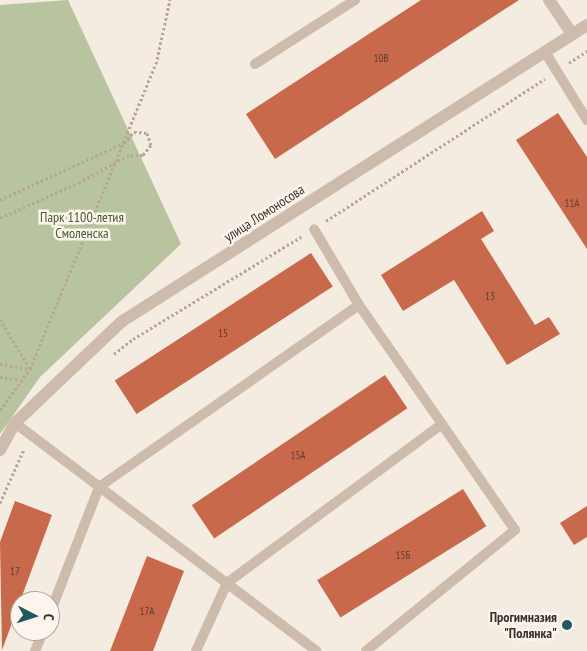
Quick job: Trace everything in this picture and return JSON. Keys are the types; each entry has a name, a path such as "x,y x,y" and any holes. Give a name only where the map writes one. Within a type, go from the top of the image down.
{"street":[{"path":"549,0 572,34"},
{"name":"улица Ломоносова","path":"0,450 15,423 121,322 587,25"}],"lane":[{"path":"255,64 355,0"},
{"path":"545,52 587,120"},
{"path":"314,229 360,305 515,530 366,651"},
{"path":"59,591 100,487 360,305"},
{"path":"15,423 317,651"},
{"path":"196,651 227,583 442,424"}],"path":[{"path":"0,410 30,369 156,64 170,0"},
{"path":"111,357 133,339 314,229 587,51"},
{"path":"0,200 123,144 134,132 147,134 151,145 143,155 128,155 0,218"},
{"path":"0,319 30,369"},
{"path":"0,364 30,369"},
{"path":"0,377 21,380"},
{"path":"0,503 30,435"}],"green space":[{"name":"Парк 1100-летия Смоленска","path":"68,0 181,244 40,377 0,434 0,5"}],"building":[{"path":"421,0 519,0 275,159 246,114"},
{"path":"558,113 587,157 587,249 516,140"},
{"path":"482,211 494,231 481,239 535,325 549,317 560,334 507,365 454,280 403,311 381,275"},
{"path":"311,253 333,287 137,414 115,380"},
{"path":"385,375 407,408 214,538 192,505"},
{"path":"463,489 486,526 340,617 317,580"},
{"path":"15,501 52,515 24,591 10,591 10,628 2,650 0,542"},
{"path":"587,506 587,537 574,545 560,523"},
{"path":"147,556 184,571 153,651 110,651"}],"place":[{"name":"Прогимназия \"Полянка\"","path":"567,625"}]}
